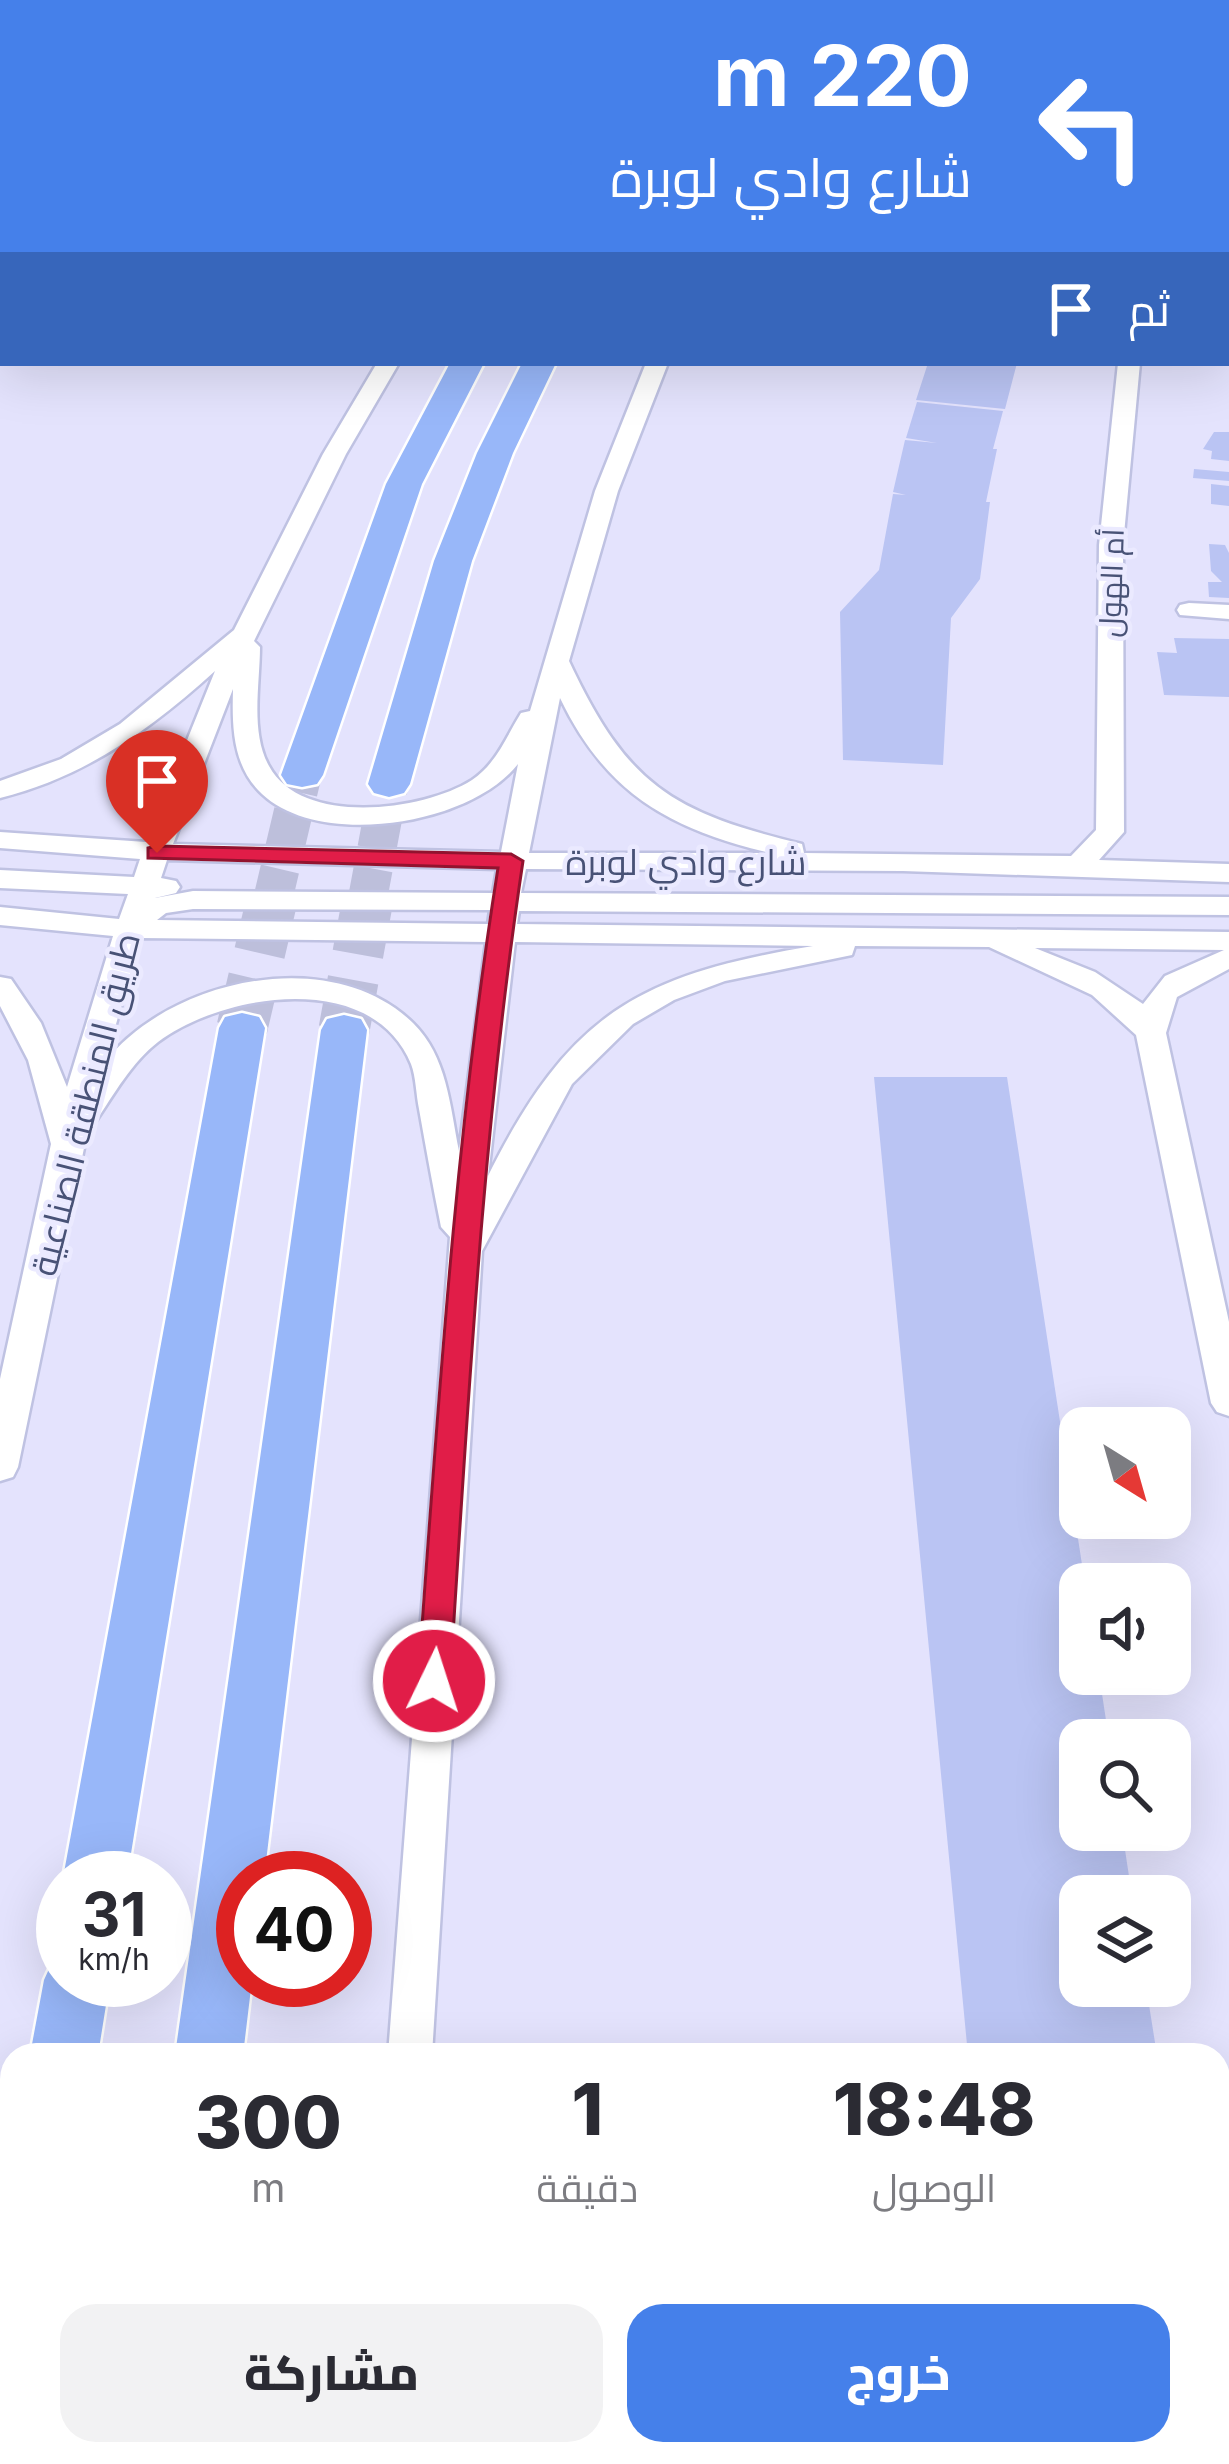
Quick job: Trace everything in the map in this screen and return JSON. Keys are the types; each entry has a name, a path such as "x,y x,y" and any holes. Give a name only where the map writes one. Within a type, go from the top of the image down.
{"highway":[{"path":"302,776 404,484 465,366"},
{"path":"389,784 453,562 495,453 538,366"},
{"path":"100,1851 242,1028"},
{"path":"211,2043 344,1030"},
{"path":"66,2043 72,2007"}],"street":[{"name":"طريق المنطقة الصناعية","path":"0,1467 67,1147 129,928 247,627 328,460 386,366"},
{"path":"411,2043 464,1259 503,915 556,661 600,510 656,366"},
{"name":"أم الهول","path":"1062,869 1099,848 1109,832 1111,545 1129,366"},
{"path":"1190,610 1229,612"},
{"path":"247,627 249,747 255,769 270,786 299,804 356,815 430,809 482,785 515,751 556,661"},
{"path":"0,790 55,774 128,734 247,627"},
{"path":"556,661 599,750 631,784 662,807 754,842 860,862"},
{"path":"1110,804 1124,832 1142,849 1187,872"},
{"name":"شارع وادي لوبرة","path":"0,840 157,853 860,862 1229,874"},
{"path":"0,879 144,887 469,889 493,881 511,861"},
{"path":"503,915 1229,906"},
{"name":"شارع وادي لوبرة","path":"0,916 129,928 503,915 895,936 1229,941"},
{"path":"464,1259 547,1097 599,1031 634,1006 718,973 895,936"},
{"path":"985,939 1108,988 1132,1006 1151,1033"},
{"path":"1229,958 1165,989 1153,1008 1151,1033 1229,1402"},
{"path":"0,986 31,1024 44,1053 67,1147"},
{"path":"67,1147 117,1069 144,1037 171,1018 234,994 266,991 297,990 367,1004 398,1023 416,1042 426,1064 464,1259"}],"building":[{"path":"927,366 1016,366 1005,409 916,400"},
{"path":"917,402 1003,411 993,449 997,449 986,502 990,502 980,579 951,618 943,765 843,760 840,612 879,570 893,494 906,495 893,492 905,440 937,443 906,438"},
{"path":"1214,432 1229,432 1229,461 1211,459 1212,451 1203,449"},
{"path":"1194,469 1229,472 1229,481 1193,478"},
{"path":"1211,484 1229,486 1229,506 1211,504"},
{"path":"1209,544 1225,545 1229,553 1229,598 1209,597 1208,582 1222,582 1211,571"},
{"path":"1174,638 1229,639 1229,697 1164,695 1157,652 1177,653"},
{"path":"874,1077 1007,1077 1059,1415 1059,1539 1078,1539 1082,1563 1059,1563 1059,1695 1102,1695 1106,1719 1059,1719 1059,1851 1125,1851 1129,1875 1059,1875 1059,2007 1149,2007 1155,2043 967,2043"}],"tunnel":[{"path":"271,907 302,775"},
{"path":"366,907 389,784"},
{"path":"242,1028 271,904"},
{"path":"344,1030 367,904"}],"route":[{"path":"157,853 511,861 492,983 464,1259 434,1681"}]}
